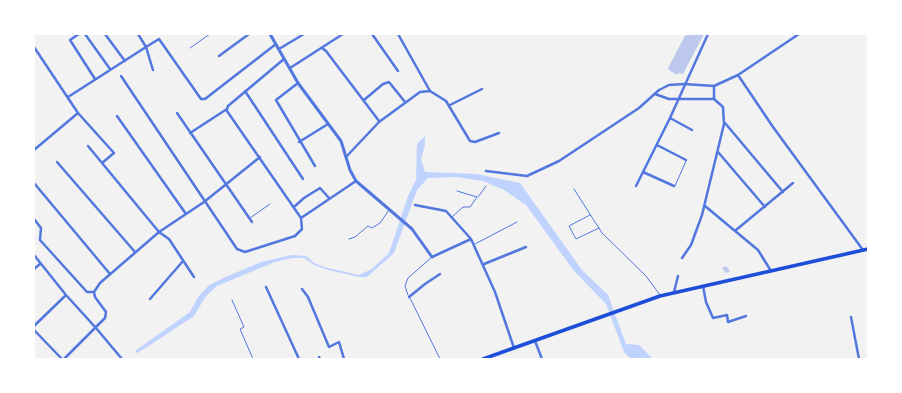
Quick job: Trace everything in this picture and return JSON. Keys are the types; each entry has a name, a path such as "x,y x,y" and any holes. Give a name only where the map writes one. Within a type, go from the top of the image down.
{"main road":[{"path":"483,359 629,306 674,292 868,249"}],"street":[{"path":"79,34 70,40 95,79"},
{"path":"85,34 110,69"},
{"path":"105,34 125,61"},
{"path":"138,34 146,47 153,70"},
{"path":"219,56 249,34"},
{"path":"270,34 298,82 341,141 350,170 356,181 407,224 432,257 471,239"},
{"path":"279,49 304,34"},
{"path":"290,68 343,34"},
{"path":"372,34 398,71"},
{"path":"398,34 430,91 441,97 450,105 470,141 472,142 499,133"},
{"path":"636,186 679,99 684,84 708,34"},
{"path":"486,171 527,176 559,161 639,108 654,94 669,86 684,84 714,86 738,75 799,34"},
{"path":"68,97 159,39 201,99 205,99 276,44"},
{"path":"34,47 78,112 114,153 102,163"},
{"path":"322,48 326,51 364,100 379,122"},
{"path":"190,133 227,109 228,106 245,91 284,59"},
{"path":"738,75 773,127 863,250"},
{"path":"121,76 204,202 240,251 245,252 300,233 302,229 301,218 227,109"},
{"path":"298,82 276,100 315,166"},
{"path":"364,100 383,84 389,82 405,102"},
{"path":"714,86 714,99"},
{"path":"450,105 482,89"},
{"path":"245,91 303,179"},
{"path":"346,157 379,122 417,93 430,91"},
{"path":"654,94 669,99 714,99 723,107 724,122 705,206 691,246 682,258"},
{"path":"34,150 78,112"},
{"path":"177,113 252,222"},
{"path":"117,116 186,214"},
{"path":"670,118 692,130"},
{"path":"724,122 783,192"},
{"path":"300,142 328,124"},
{"path":"657,145 686,160"},
{"path":"88,146 159,232 169,239 194,277"},
{"path":"718,152 765,207"},
{"path":"34,330 63,359 105,318 106,312 95,297 94,292 96,287 159,232 204,202 260,158"},
{"path":"57,162 135,253"},
{"path":"643,172 674,186"},
{"path":"301,218 356,181"},
{"path":"34,182 110,274"},
{"path":"736,230 793,183"},
{"path":"294,207 304,198 320,188 323,189 329,198"},
{"path":"415,205 446,212 471,239 484,264 514,348"},
{"path":"705,206 736,230 758,250 770,271"},
{"path":"34,219 41,228 40,240 87,292 94,292"},
{"path":"484,264 526,247"},
{"path":"34,255 66,295 122,359"},
{"path":"150,299 184,261"},
{"path":"34,269 40,264"},
{"path":"409,297 440,274"},
{"path":"674,292 678,276"},
{"path":"703,285 706,302 713,318 727,315 728,322 746,316"},
{"path":"266,287 299,359"},
{"path":"302,289 306,298 308,297 329,347 339,342 344,359"},
{"path":"34,326 66,295"},
{"path":"851,318 859,359"},
{"path":"535,341 542,359"}],"lane":[{"path":"190,48 210,34"},
{"path":"674,186 686,160"},
{"path":"452,218 463,207 470,207 486,186"},
{"path":"574,189 599,228 646,276 660,296"},
{"path":"456,191 477,197"},
{"path":"249,218 270,204"},
{"path":"349,239 355,237 368,226 372,228 380,223 391,210"},
{"path":"590,215 569,226 576,240 599,228"},
{"path":"474,244 517,222"},
{"path":"432,257 408,278 405,286 440,359"},
{"path":"232,300 244,327 240,329 253,359"}],"water":[{"path":"425,136 425,145 421,159 425,172 477,174 520,183 582,270 608,295 626,344 639,345 653,359 631,359 624,352 606,304 574,271 526,205 504,190 483,181 456,177 428,178 417,190 394,253 367,277 359,277 328,270 314,265 304,258 292,258 275,262 217,286 206,296 194,316 137,353 135,351 190,312 198,297 209,285 261,262 292,255 306,256 314,263 324,267 359,275 372,269 389,253 408,196 416,180 417,144"}],"building":[{"path":"686,34 704,34 683,74 679,73 677,75 668,68"},
{"path":"726,266 730,271 726,273 722,268"}]}
